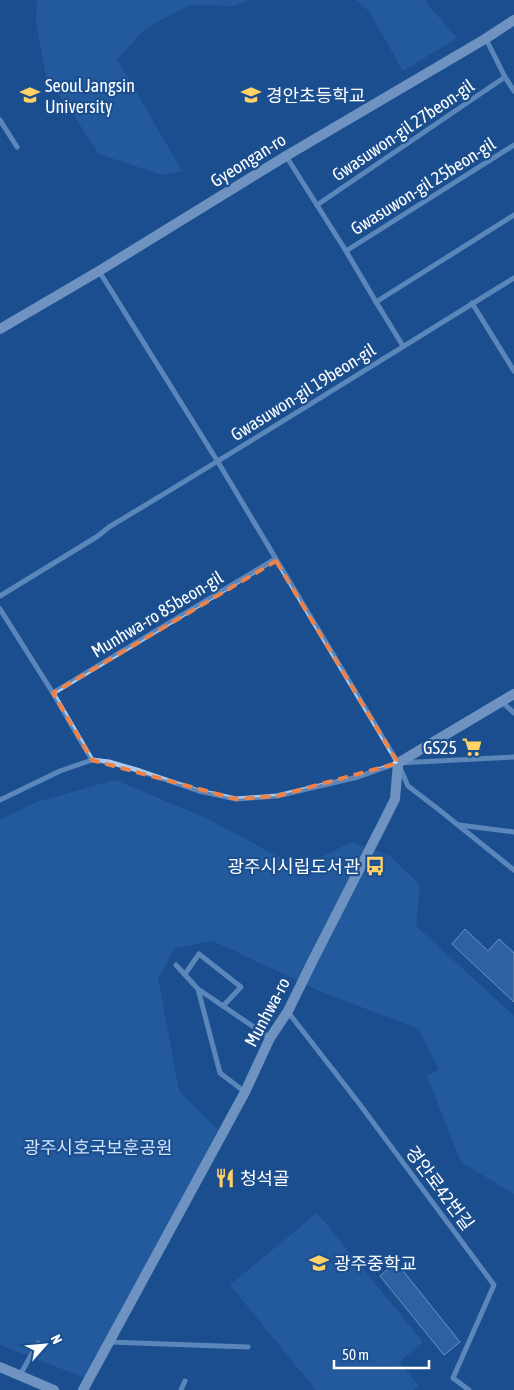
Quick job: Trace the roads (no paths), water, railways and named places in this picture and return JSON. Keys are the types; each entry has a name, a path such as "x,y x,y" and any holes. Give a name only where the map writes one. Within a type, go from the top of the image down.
{"street":[{"name":"Gyeongan-ro","path":"0,329 99,271 286,156 486,39 514,20"},
{"path":"486,39 514,91"},
{"name":"Gwasuwon-gil 27beon-gil","path":"317,205 505,77"},
{"path":"0,120 17,146"},
{"name":"Gwasuwon-gil 25beon-gil","path":"346,251 514,145"},
{"name":"Gwasuwon-gil 19beon-gil","path":"286,156 403,346"},
{"path":"376,302 514,215"},
{"path":"99,271 218,462 398,762 408,786 514,870"},
{"name":"Gwasuwon-gil 19beon-gil","path":"218,462 514,278"},
{"path":"472,303 514,371"},
{"path":"0,596 98,536 109,527 218,462"},
{"name":"Munhwa-ro 85beon-gil","path":"53,693 276,559"},
{"path":"0,609 53,693 92,760"},
{"path":"0,800 60,770 92,760 109,762 199,791 236,799 277,796 358,776 398,762 514,694"},
{"path":"502,702 514,713"},
{"path":"398,762 514,757"},
{"name":"Munhwa-ro","path":"83,1390 245,1092 270,1038 288,1011 395,800 398,762"},
{"path":"458,825 514,832"},
{"path":"185,974 199,954 241,987 223,1006"},
{"path":"176,965 198,989 270,1038"},
{"path":"198,989 220,1073 245,1092"},
{"name":"경안로42번길","path":"288,1011 494,1285 453,1378 469,1390"},
{"path":"20,1375 38,1342"},
{"path":"109,1342 248,1348"},
{"path":"0,1367 54,1390"},
{"path":"181,1390 185,1382"}],"place":[{"name":"Seoul Jangsin University","path":"30,95"},
{"name":"경안초등학교","path":"251,95"},
{"name":"GS25","path":"472,747"},
{"name":"광주시시립도서관","path":"375,866"},
{"name":"청석골","path":"225,1178"},
{"name":"광주중학교","path":"319,1263"}],"park label":[{"name":"광주시호국보훈공원","path":"98,1147"}]}
